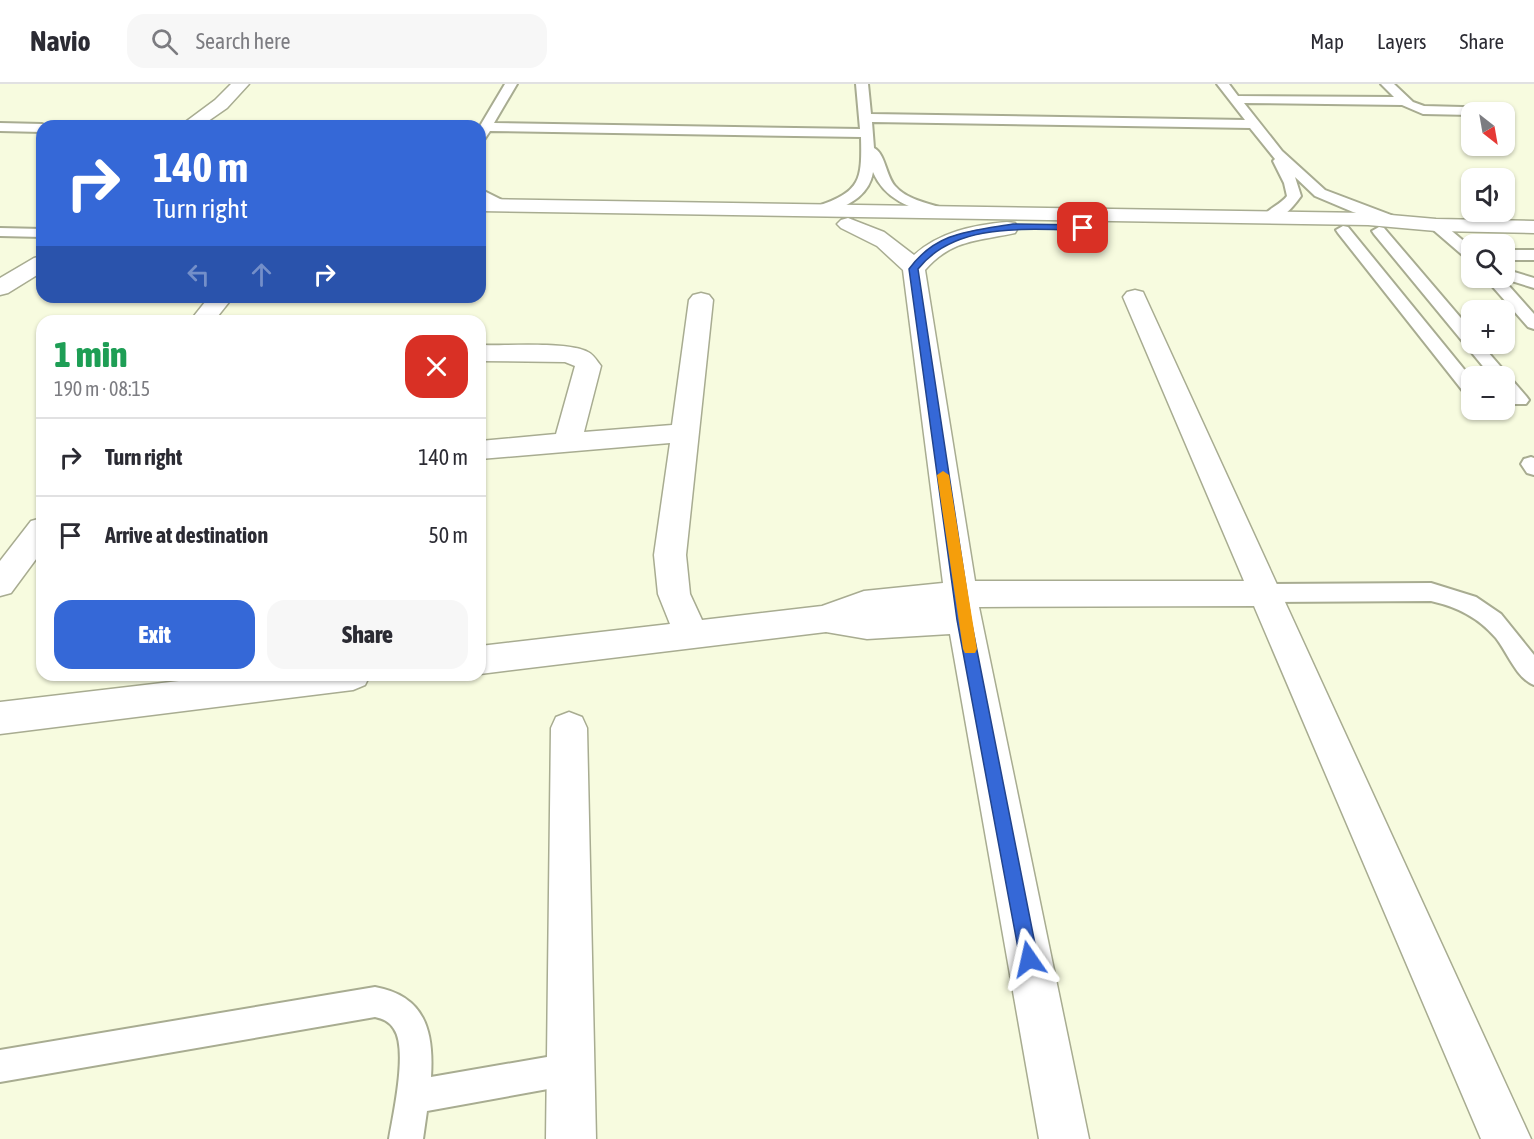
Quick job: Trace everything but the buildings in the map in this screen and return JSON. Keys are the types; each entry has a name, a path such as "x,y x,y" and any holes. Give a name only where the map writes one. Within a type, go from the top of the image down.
{"street":[{"path":"198,120 221,104 241,84"},
{"path":"214,120 221,104"},
{"path":"490,205 1269,217 1386,226"},
{"path":"486,220 1343,231 1386,226 1534,227"},
{"path":"848,224 889,243 914,269 962,607 1064,1139"},
{"path":"914,269 924,255 941,244 970,233 1013,227"},
{"path":"0,288 36,265"},
{"path":"1135,297 1506,1139"},
{"path":"691,634 681,615 671,575 670,555 700,300"},
{"path":"207,315 216,303"},
{"path":"486,353 565,354 576,355 584,360 588,366 568,442"},
{"path":"486,449 685,433"},
{"path":"0,584 36,537"},
{"path":"486,659 824,619 867,626 962,607 1265,593"},
{"path":"0,718 304,681"},
{"path":"569,728 571,1139"}],"lane":[{"path":"486,128 511,84"},
{"path":"823,209 839,204 861,187 866,178 867,133 862,84"},
{"path":"1223,84 1276,154 1291,183 1294,196 1286,207 1269,217"},
{"path":"1387,84 1415,108 1431,111 1461,111"},
{"path":"1235,99 1405,101"},
{"path":"866,118 1253,124"},
{"path":"0,128 36,128"},
{"path":"486,132 867,133"},
{"path":"867,133 880,178 887,188 917,205 938,211"},
{"path":"1276,154 1320,193 1386,226 1461,328"},
{"path":"1436,225 1461,246"},
{"path":"1343,231 1461,377"},
{"path":"0,232 36,233"},
{"path":"1515,255 1534,255"},
{"path":"1515,277 1534,283"},
{"path":"1502,288 1534,324"},
{"path":"1436,346 1461,345"},
{"path":"1481,354 1492,366"},
{"path":"1515,394 1520,400"},
{"path":"1265,593 1431,592 1454,596 1477,606 1496,621 1534,675"},
{"path":"0,1066 375,1002 392,1006 406,1017 414,1033 417,1052 406,1139"},
{"path":"411,1097 570,1070"}],"slow traffic":[{"path":"943,475 970,649"}],"route":[{"path":"1029,959 964,620 914,269 924,255 941,244 962,235 1013,227 1083,228"}]}
